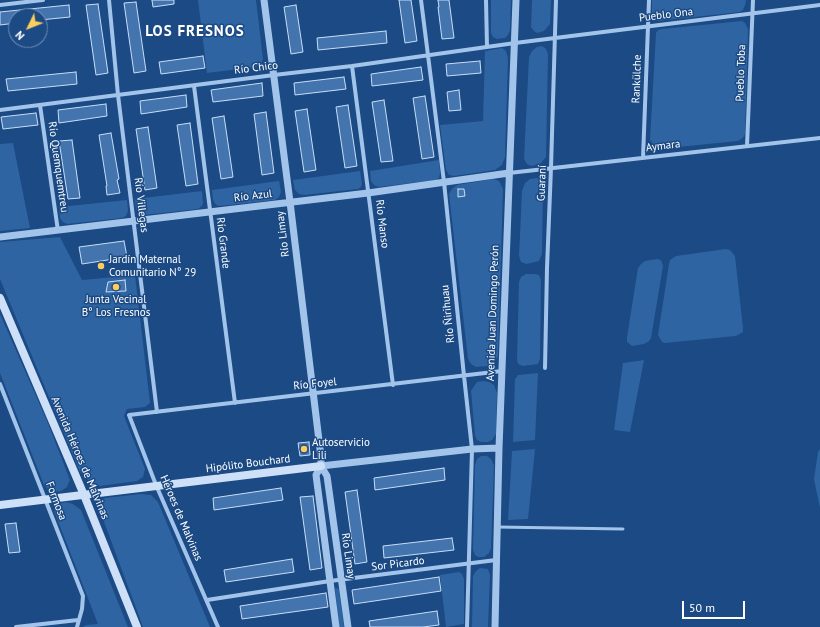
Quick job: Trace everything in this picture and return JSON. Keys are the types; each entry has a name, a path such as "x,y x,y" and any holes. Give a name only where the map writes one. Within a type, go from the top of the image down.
{"main road":[{"name":"Avenida Héroes de Malvinas","path":"0,298 84,495 137,627"},
{"name":"Hipólito Bouchard","path":"0,505 321,466"}],"street":[{"path":"0,5 43,0"},
{"name":"Río Villegas","path":"109,0 118,94 157,412"},
{"name":"Río Limay","path":"264,0 290,202 321,466 327,476 340,580 348,627"},
{"name":"Río Ñirihuau","path":"421,0 444,182 472,449 467,627"},
{"path":"486,0 487,47"},
{"name":"Avenida Juan Domingo Perón","path":"495,627 499,448 516,0"},
{"name":"Guaraní","path":"545,368 556,0"},
{"name":"Rankülche","path":"643,158 648,0"},
{"name":"Pueblo Toba","path":"747,146 753,0"},
{"name":"Pueblo Ona","path":"515,43 820,5"},
{"name":"Río Chico","path":"0,110 118,94 352,66 515,43"},
{"name":"Río Manso","path":"352,66 393,385"},
{"name":"Río Grande","path":"194,86 235,403"},
{"name":"Río Quemquemtreu","path":"40,105 58,231"},
{"name":"Aymara","path":"509,173 820,138"},
{"name":"Río Azul","path":"0,237 368,193 509,173"},
{"name":"Río Foyel","path":"129,415 503,371"},
{"name":"Formosa","path":"0,384 83,596 82,609 76,627"},
{"name":"Héroes de Malvinas","path":"129,415 156,485 218,627"},
{"name":"Hipólito Bouchard","path":"321,466 472,449 499,448"},
{"name":"Río Limay","path":"321,466 316,475 336,627"},
{"name":"Sor Picardo","path":"206,600 340,580 496,560"},
{"path":"16,627 78,620"}],"lane":[{"path":"497,527 623,529"}],"shaded area":[{"path":"198,0 256,0 263,59 261,64 255,67 207,73"},
{"path":"491,0 511,0 510,30 505,38 497,39 493,37 491,33"},
{"path":"532,0 551,0 550,24 544,31 537,33 531,27"},
{"path":"652,0 746,0 743,10 740,12 658,21 654,19 652,15"},
{"path":"742,21 748,29 745,134 743,138 738,141 659,149 656,148 650,140 656,33 658,30"},
{"path":"542,46 546,49 548,54 546,157 540,164 531,166 527,164 524,159 529,57 532,51 537,47"},
{"path":"502,48 506,51 508,58 505,157 502,165 495,170 454,176 449,175 446,170 440,125 483,121 485,51"},
{"path":"13,143 30,228 0,231 0,144"},
{"path":"439,160 440,173 439,178 436,180 378,187 371,181 370,171"},
{"path":"360,171 362,184 358,189 304,195 299,194 295,190 293,180"},
{"path":"537,178 542,180 543,186 542,254 539,261 527,264 521,262 519,256 522,191 525,183 530,179"},
{"path":"493,179 499,181 503,189 498,356 494,363 488,366 476,367 471,364 468,359 449,194 457,185"},
{"path":"279,181 281,192 279,197 275,200 220,206 216,205 213,200 212,190"},
{"path":"202,191 203,203 198,209 144,215 139,213 136,209 135,199"},
{"path":"127,200 128,211 126,216 122,218 67,224 60,218 59,207"},
{"path":"60,237 82,280 135,275 150,403 145,407 127,409 124,416 145,469 143,477 137,481 100,486 90,482 80,472 0,279 0,242"},
{"path":"726,249 730,250 735,256 743,332 736,336 665,343 662,342 658,335 670,260 676,256"},
{"path":"657,259 661,260 663,266 651,338 644,344 632,346 627,342 627,337 638,268 645,261"},
{"path":"526,274 539,275 541,280 540,358 538,364 523,366 518,364 517,359 519,282 521,277"},
{"path":"0,314 47,421 70,480 67,487 61,491 54,492 44,485 0,373"},
{"path":"644,360 630,432 614,430 623,363"},
{"path":"538,373 535,440 513,442 515,379 518,375"},
{"path":"483,381 494,385 497,393 496,434 492,440 488,442 481,442 477,440 475,435 471,391 477,382"},
{"path":"535,449 528,519 508,520 512,451"},
{"path":"820,449 820,508 814,479 818,452"},
{"path":"481,456 487,456 491,459 494,465 491,548 489,553 484,557 478,557 475,555 473,550 475,465 477,459"},
{"path":"141,494 151,495 158,502 210,627 143,627 100,511 100,504 105,498"},
{"path":"66,502 73,504 81,510 128,627 83,627 86,625 98,624 54,511 57,506"},
{"path":"480,568 488,569 490,575 488,627 472,627 473,576"},
{"path":"459,572 462,574 464,579 464,624 446,627 440,575"},
{"path":"336,588 339,590 344,627 339,627"}],"building":[{"path":"152,0 174,0 174,4 153,7"},
{"path":"399,0 411,0 417,41 405,43"},
{"path":"438,0 449,0 454,38 442,39"},
{"path":"136,2 146,71 134,73 124,3"},
{"path":"98,4 108,73 96,75 86,5"},
{"path":"69,5 70,17 48,19 48,8 39,8"},
{"path":"296,5 303,52 291,54 284,7"},
{"path":"8,11 8,24 0,25 0,12"},
{"path":"386,31 387,43 318,50 317,38"},
{"path":"203,56 205,68 161,74 159,62"},
{"path":"480,61 481,73 447,76 446,64"},
{"path":"421,67 423,80 372,86 371,74"},
{"path":"76,72 77,84 8,91 6,79"},
{"path":"344,77 346,89 295,95 294,83"},
{"path":"262,83 263,96 213,102 211,90"},
{"path":"459,90 461,110 449,111 447,92"},
{"path":"186,95 187,107 141,114 140,101"},
{"path":"425,96 434,157 422,159 413,98"},
{"path":"384,100 393,161 381,162 372,102"},
{"path":"106,104 107,116 59,123 58,110"},
{"path":"348,105 357,166 345,168 336,107"},
{"path":"307,109 316,170 304,172 295,111"},
{"path":"266,112 274,173 262,175 254,114"},
{"path":"36,113 38,125 3,129 1,117"},
{"path":"224,116 233,177 221,179 212,118"},
{"path":"190,123 198,184 186,186 177,125"},
{"path":"148,127 157,188 145,190 136,129"},
{"path":"111,133 120,193 107,195 99,135"},
{"path":"72,140 80,198 68,199 59,141"},
{"path":"458,189 464,189 465,196 458,197"},
{"name":"Jardín Maternal Comunitario N° 29","path":"124,241 127,257 82,264 79,247"},
{"name":"Junta Vecinal B° Los Fresnos","path":"125,280 126,291 106,292 108,282"},
{"name":"Autoservicio Lili","path":"309,442 310,455 300,456 298,443"},
{"path":"444,468 445,480 375,490 374,478"},
{"path":"281,488 283,500 214,510 213,498"},
{"path":"357,490 367,562 355,564 345,492"},
{"path":"313,496 322,568 310,570 300,497"},
{"path":"16,523 20,552 9,553 5,524"},
{"path":"452,538 454,550 384,558 383,546"},
{"path":"292,559 294,572 226,582 224,570"},
{"path":"439,577 441,591 354,604 352,590"},
{"path":"326,593 328,607 242,619 240,606"},
{"path":"437,611 439,625 423,627 370,627 369,621"}],"place":[{"name":"Jardín Maternal Comunitario N° 29","path":"101,266"},
{"name":"Junta Vecinal B° Los Fresnos","path":"116,287"},
{"name":"Autoservicio Lili","path":"304,449"}],"district":[{"name":"LOS FRESNOS","path":"195,32"}]}
